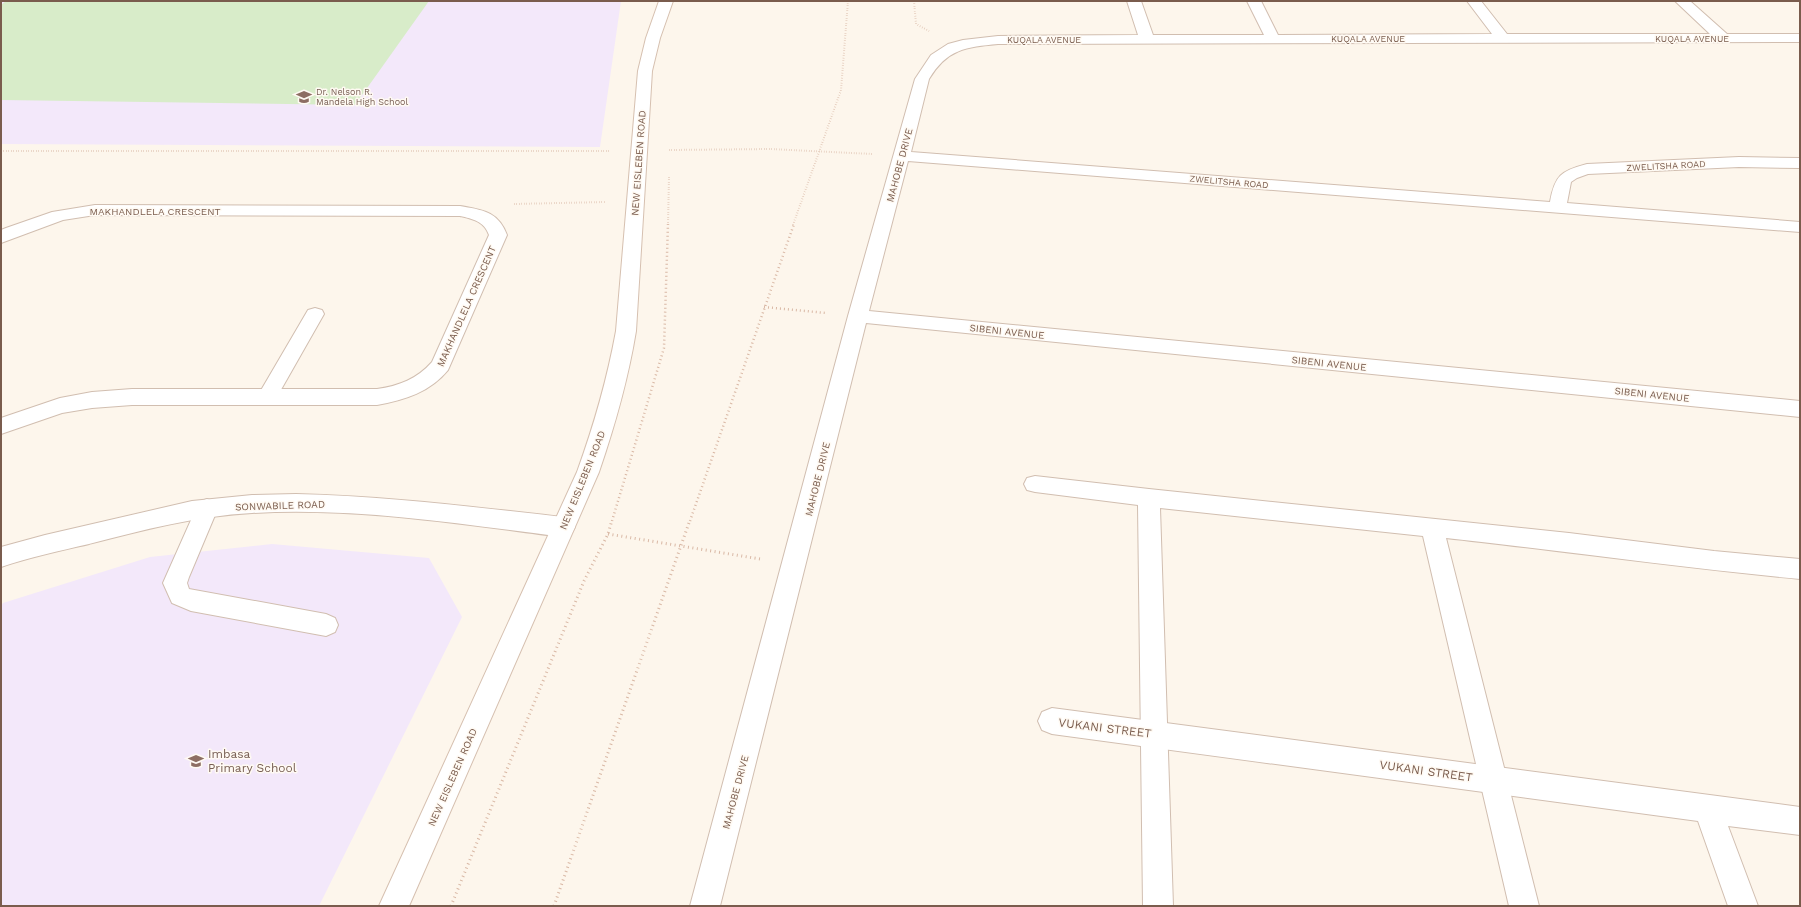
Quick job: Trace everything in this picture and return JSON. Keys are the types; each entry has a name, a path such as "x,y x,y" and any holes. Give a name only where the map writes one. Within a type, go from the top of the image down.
{"street":[{"name":"NEW EISLEBEN ROAD","path":"394,906 563,527 596,450 606,421 620,372 626,331 645,71 653,38 666,1"},
{"path":"1134,1 1147,40"},
{"path":"1254,1 1273,39"},
{"path":"1474,1 1503,39"},
{"path":"1682,1 1724,38"},
{"name":"KUQALA AVENUE","path":"947,51 968,43 998,40 1800,38"},
{"name":"MAHOBE DRIVE","path":"705,906 858,316 922,79 929,65 947,51"},
{"name":"ZWELITSHA ROAD","path":"902,156 1800,227"},
{"name":"ZWELITSHA ROAD","path":"1557,208 1563,180 1569,174 1587,169 1739,162 1800,163"},
{"name":"MAKHANDLELA CRESCENT","path":"1,237 47,219 79,211 95,210 445,211 481,216 491,220 496,227 498,235 441,365 434,374 422,383 392,395 377,397 132,397 92,400 60,406 1,426"},
{"name":"SIBENI AVENUE","path":"858,316 1800,409"},
{"name":"SONWABILE ROAD","path":"1,557 149,519 207,508 272,503 335,503 403,508 563,527"},
{"name":"VUKANI STREET","path":"1052,721 1800,821"},
{"path":"1707,808 1743,906"}],"lane":[{"path":"267,397 315,314"},
{"path":"1035,484 1149,498 1569,542 1714,561 1800,569"},
{"path":"1149,498 1158,906"},
{"path":"207,508 175,583 180,596 191,601 326,625"},
{"path":"1432,527 1524,906"}],"path":[{"path":"554,906 841,90 848,1"},
{"path":"914,1 916,24 947,51"},
{"path":"1,150 611,150"},
{"path":"670,150 820,150 902,156"},
{"path":"481,216 508,205 526,202 669,203"},
{"path":"764,307 828,313"},
{"path":"608,534 794,564"}],"shaded area":[{"name":"Dr. Nelson R. Mandela High School","path":"1,1 621,1 600,147 1,144"},
{"name":"Imbasa Primary School","path":"272,544 429,558 462,617 319,906 1,906 1,606 3,603 150,557"}],"green space":[{"path":"6,1 429,1 355,105 1,100 1,5"}],"place":[{"name":"Dr. Nelson R. Mandela High School","path":"304,97"},
{"name":"Imbasa Primary School","path":"196,761"}]}
